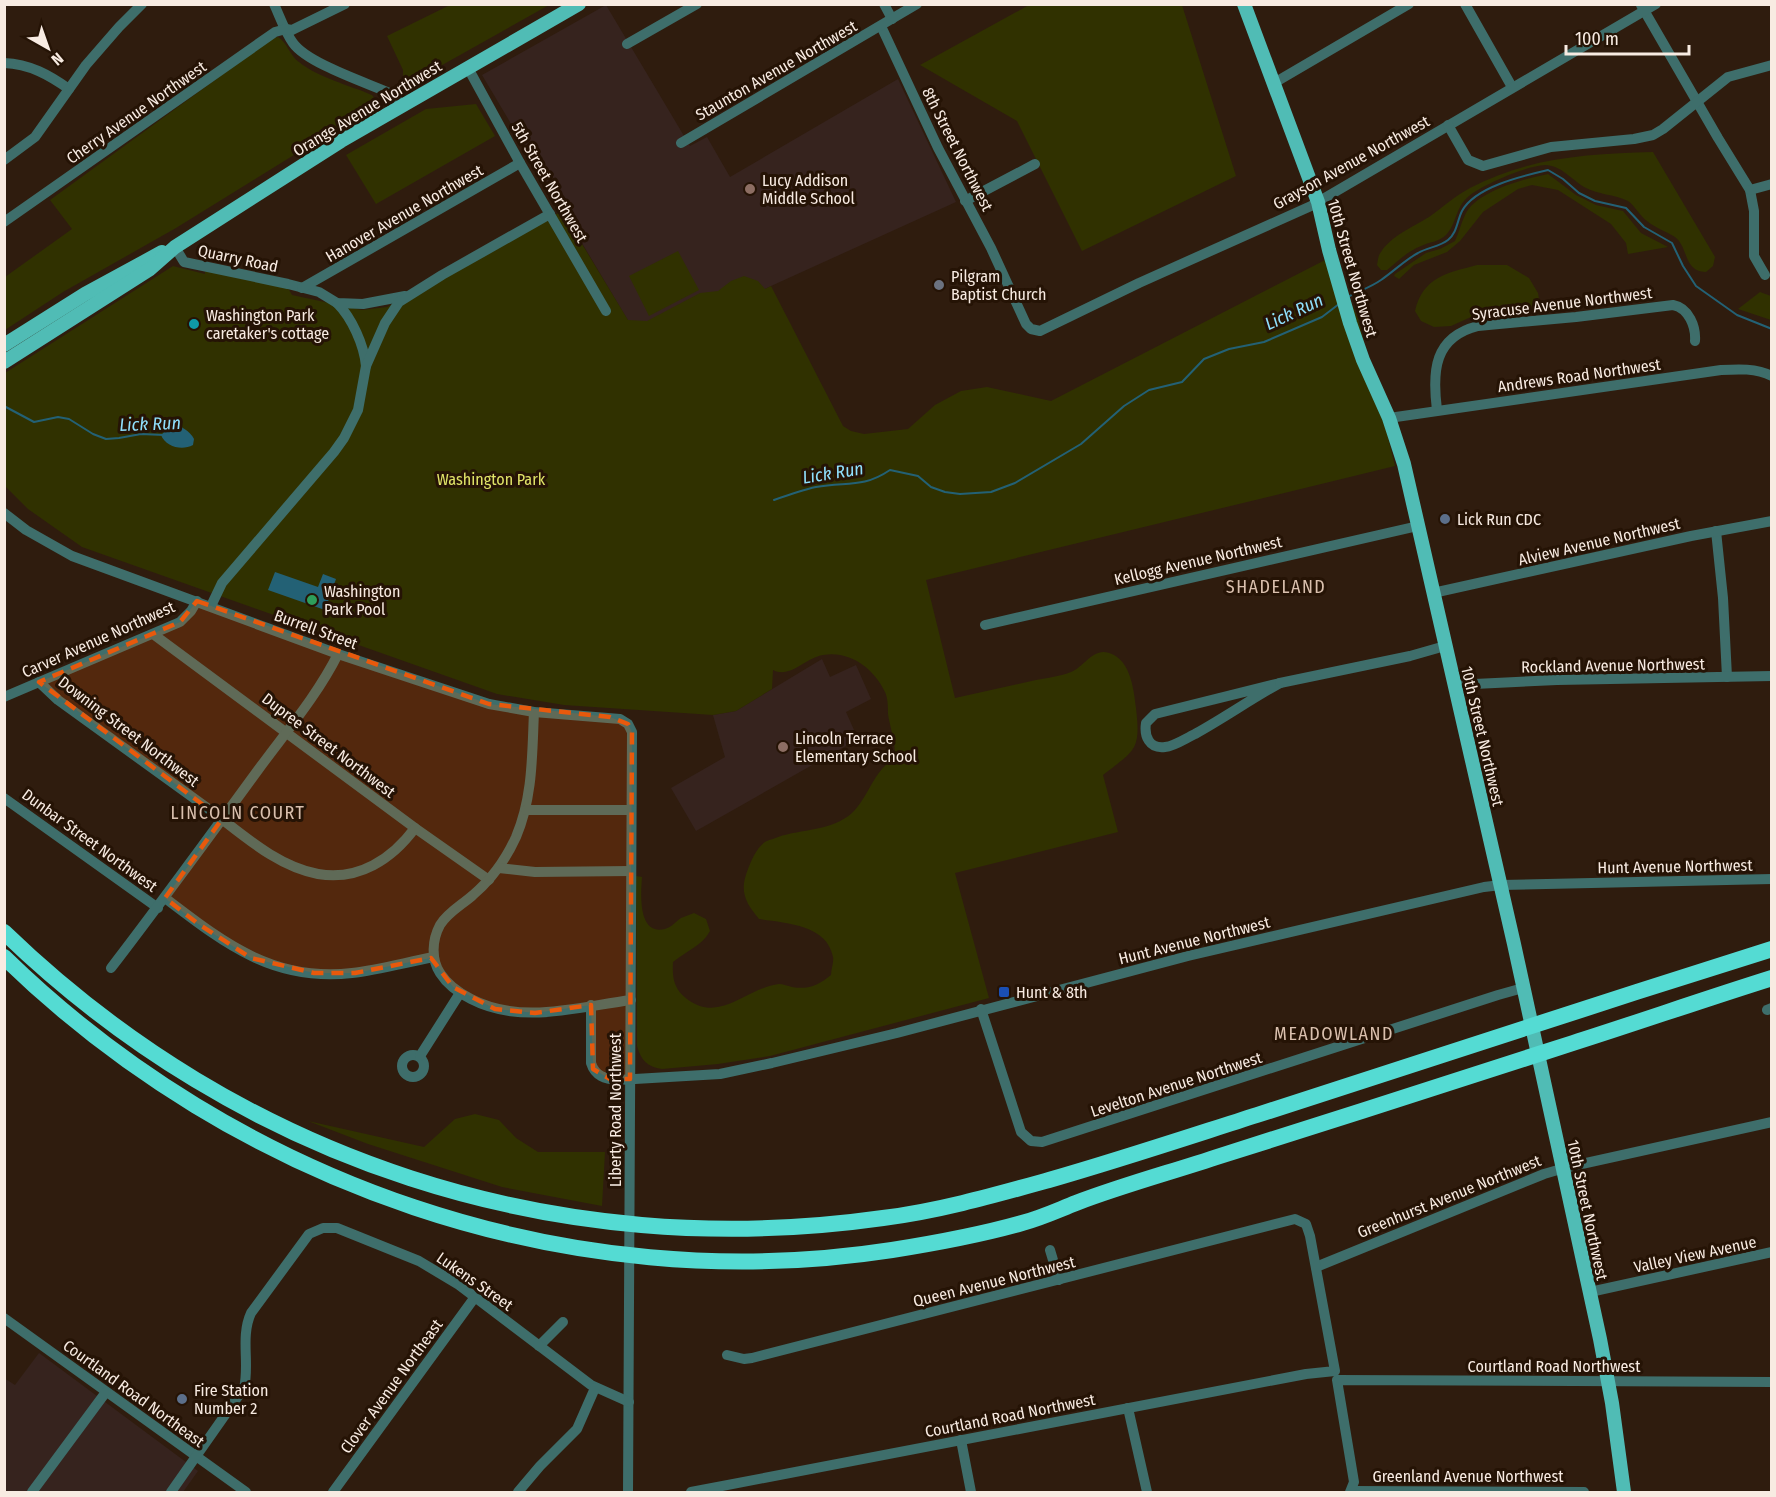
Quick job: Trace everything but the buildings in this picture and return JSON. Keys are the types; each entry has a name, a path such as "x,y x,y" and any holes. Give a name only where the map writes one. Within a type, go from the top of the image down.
{"highway":[{"path":"4,932 79,999 163,1060 242,1107 298,1135 364,1163 434,1187 566,1216 667,1227 729,1229 790,1227 883,1218 1004,1193 1121,1159 1772,949"},
{"path":"4,957 89,1032 151,1077 215,1118 301,1162 376,1193 475,1227 578,1249 674,1259 766,1261 827,1258 921,1245 993,1231 1772,978"}],"main road":[{"name":"Orange Avenue Northwest","path":"4,362 150,269 175,247 341,141 579,4"},
{"name":"10th Street Northwest","path":"1244,4 1318,201 1350,323 1389,417 1404,464 1501,885 1590,1292 1608,1381 1624,1492"},
{"name":"Orange Avenue Northwest","path":"4,345 85,294 150,258 175,247"}],"street":[{"path":"4,160 35,137 105,43 142,4"},
{"path":"274,4 291,41 304,54 319,63 394,95 402,105"},
{"name":"Cherry Avenue Northwest","path":"4,222 275,32 292,30 345,4"},
{"path":"627,44 697,4"},
{"path":"884,4 892,19"},
{"name":"Staunton Avenue Northwest","path":"681,143 917,4"},
{"path":"1274,83 1409,4"},
{"path":"1465,4 1512,87"},
{"name":"Grayson Avenue Northwest","path":"1008,285 1026,324 1030,329 1040,331 1318,201 1643,8 1656,4"},
{"path":"1643,8 1696,102 1750,190 1754,211 1754,256 1765,275"},
{"name":"8th Street Northwest","path":"881,26 1008,285"},
{"path":"4,63 39,70 69,89"},
{"path":"1448,125 1468,160 1483,166 1551,147 1646,137 1663,129 1728,76 1772,65"},
{"name":"5th Street Northwest","path":"468,68 606,311"},
{"name":"Hanover Avenue Northwest","path":"302,288 520,163"},
{"path":"965,201 1035,164"},
{"path":"1750,190 1772,184"},
{"path":"211,606 222,583 334,453 344,438 358,410 366,366 394,308 406,296 550,214"},
{"name":"Quarry Road","path":"175,247 184,262 319,292 337,303"},
{"path":"337,303 363,304 406,296"},
{"path":"337,303 348,316 363,349 366,366"},
{"name":"Syracuse Avenue Northwest","path":"1437,410 1434,383 1437,360 1448,342 1466,329 1673,305 1682,308 1694,324 1695,341"},
{"name":"Andrews Road Northwest","path":"1389,417 1721,370 1745,369 1764,372 1772,376"},
{"name":"Burrell Street","path":"4,513 26,530 72,556 338,654 480,701 534,712 610,717 623,720 630,727"},
{"name":"Alview Avenue Northwest","path":"1433,592 1772,521"},
{"name":"Kellogg Avenue Northwest","path":"985,625 1418,526"},
{"path":"1716,531 1723,598 1727,677"},
{"name":"Carver Avenue Northwest","path":"4,697 180,622 197,601"},
{"name":"Dupree Street Northwest","path":"153,634 415,828 489,879"},
{"path":"1280,682 1209,726 1170,746 1153,745 1146,736 1146,723 1155,714 1280,682 1410,656 1446,646"},
{"path":"111,968 286,732 331,669 338,654"},
{"name":"Rockland Avenue Northwest","path":"1454,685 1557,680 1772,676"},
{"name":"Downing Street Northwest","path":"39,682 58,700 273,856 293,867 331,875 359,872 396,851 415,828"},
{"path":"534,712 531,776 526,810 515,839 499,868 444,920 434,940 434,957 441,975 460,993 481,1004 510,1013 535,1013 631,1000"},
{"name":"Liberty Road Northwest","path":"628,1492 632,732 630,727"},
{"name":"Dunbar Street Northwest","path":"4,798 161,903 251,958 294,970 314,973 350,973 434,957"},
{"path":"526,810 631,810"},
{"path":"499,868 535,872 631,871"},
{"name":"Hunt Avenue Northwest","path":"591,1005 591,1058 593,1069 602,1077 610,1079 678,1077 731,1072 886,1035 1188,956 1501,885 1772,879"},
{"name":"Levelton Avenue Northwest","path":"981,1010 1021,1132 1025,1138 1037,1142 1078,1131 1523,988"},
{"path":"420,1056 460,993"},
{"name":"Greenhurst Avenue Northwest","path":"1316,1267 1516,1184 1563,1169 1772,1122"},
{"name":"Queen Avenue Northwest","path":"727,1354 744,1359 752,1358 1295,1219 1305,1224 1310,1236 1354,1482 1351,1492"},
{"name":"Lukens Street","path":"197,1458 244,1388 246,1379 245,1328 251,1313 309,1234 321,1229 338,1228 437,1270 595,1388 629,1402"},
{"path":"1050,1250 1059,1280"},
{"name":"Valley View Avenue","path":"1590,1292 1772,1252"},
{"name":"Clover Avenue Northeast","path":"333,1492 475,1297"},
{"name":"Courtland Road Northeast","path":"4,1318 246,1492"},
{"path":"539,1346 563,1322"},
{"name":"Courtland Road Northwest","path":"690,1492 1306,1374 1608,1381 1772,1382"},
{"path":"518,1492 577,1429 595,1388"},
{"path":"32,1492 106,1392"},
{"path":"1128,1408 1147,1492"},
{"path":"962,1440 971,1492"},
{"path":"171,1492 197,1458"},
{"name":"Greenland Avenue Northwest","path":"1351,1492 1584,1492"}],"highlighted area":[{"path":"197,601 489,704 610,717 628,724 632,732 630,1079 610,1079 593,1069 591,1005 535,1013 495,1009 453,987 431,958 355,973 314,973 251,958 197,923 165,898 222,819 39,682 180,622"}],"shaded area":[{"name":"Lucy Addison Middle School","path":"606,5 690,146 707,137 730,177 898,79 956,202 771,286 645,349 482,75"},
{"name":"Lincoln Terrace Elementary School","path":"822,659 830,677 856,665 871,699 846,712 858,739 696,831 671,788 725,757 713,715 736,711"},
{"path":"39,1353 198,1471 183,1492 5,1492 4,1378 15,1385"}],"green space":[{"path":"452,4 549,5 403,87 403,70 387,36"},
{"path":"1029,5 1182,5 1236,176 1082,251 1017,121 920,65"},
{"path":"278,37 296,59 307,68 372,95 376,100 373,106 176,228 63,292 5,330 5,277 72,229 50,200 273,38"},
{"path":"476,104 495,136 376,204 346,155 426,109"},
{"path":"1653,152 1715,257 1713,266 1706,272 1693,268 1683,247 1675,237 1644,219 1628,201 1589,190 1556,167 1545,165 1517,172 1476,191 1464,200 1450,231 1443,237 1403,256 1387,270 1381,270 1377,265 1380,253 1396,237 1465,191 1492,178 1559,159"},
{"path":"1548,174 1576,195 1596,205 1623,211 1641,233 1668,247 1628,254 1626,243 1611,224 1558,190 1532,185 1518,189 1483,212 1460,241 1447,252 1414,265 1399,279 1394,276 1426,253 1455,241 1465,215 1479,199 1502,187"},
{"name":"Washington Park","path":"562,211 628,320 647,321 700,293 718,291 731,281 744,276 758,281 765,289 771,286 843,426 851,431 864,434 908,429 935,405 961,391 987,387 1051,401 1331,257 1358,318 1395,466 926,580 955,698 1067,673 1101,652 1107,652 1120,659 1131,678 1134,694 1137,722 1136,742 1129,754 1103,775 1118,832 955,873 989,998 770,1056 718,1064 662,1069 649,1065 639,1051 637,1046 636,876 642,877 641,902 645,920 649,926 665,929 681,918 694,913 706,919 710,931 707,936 673,962 677,987 687,999 699,1006 711,1008 722,1006 779,984 798,988 808,987 822,982 831,975 833,957 829,946 822,938 803,927 759,919 747,902 744,884 751,862 762,844 787,834 826,826 844,819 858,807 881,770 894,759 894,743 885,692 867,668 851,658 833,654 823,655 792,670 779,672 773,670 772,689 736,711 713,715 564,705 497,694 82,547 28,509 5,486 5,373 173,266 205,274 205,271 288,288 292,295 362,310 387,307"},
{"path":"678,251 699,290 649,316 629,276"},
{"path":"1477,265 1507,265 1529,278 1538,293 1541,311 1471,317 1451,326 1434,327 1421,321 1415,311 1424,291 1430,284 1446,274"},
{"path":"1760,292 1771,296 1771,320 1738,309"},
{"path":"475,1114 499,1120 516,1138 538,1152 605,1152 602,1206 502,1187 368,1144 308,1121 424,1147 455,1119"}],"water":[{"path":"172,425 181,427 190,433 194,439 193,445 179,448 163,439 161,435"},
{"name":"Washington Park Pool","path":"275,572 318,587 323,574 336,579 325,610 268,590"}],"waterway":[{"name":"Lick Run","path":"1348,297 1377,282 1418,253 1448,240 1455,230 1462,211 1477,195 1500,184 1548,170 1579,193 1595,201 1626,208 1644,227 1672,243 1696,286 1737,315 1772,329"},
{"name":"Lick Run","path":"774,500 816,487 871,480 890,470 918,476 931,487 945,492 960,494 991,492 1015,483 1081,444 1124,406 1149,390 1182,382 1204,359 1229,349 1264,342 1322,317 1339,304"},
{"name":"Lick Run","path":"4,406 34,422 58,417 69,419 106,439 141,434 164,435"}],"place":[{"name":"Lucy Addison Middle School","path":"750,189"},
{"name":"Pilgram Baptist Church","path":"939,285"},
{"name":"Washington Park caretaker's cottage","path":"194,324"},
{"name":"Lick Run CDC","path":"1445,519"},
{"name":"Washington Park Pool","path":"312,600"},
{"name":"Lincoln Terrace Elementary School","path":"783,747"},
{"name":"Hunt & 8th","path":"1004,992"},
{"name":"Fire Station Number 2","path":"182,1399"}],"district":[{"name":"SHADELAND","path":"1276,587"},
{"name":"LINCOLN COURT","path":"238,813"},
{"name":"MEADOWLAND","path":"1334,1034"}]}
